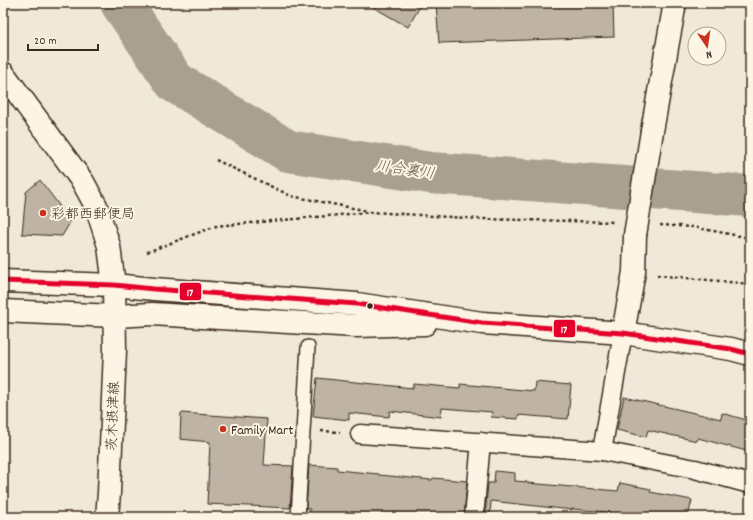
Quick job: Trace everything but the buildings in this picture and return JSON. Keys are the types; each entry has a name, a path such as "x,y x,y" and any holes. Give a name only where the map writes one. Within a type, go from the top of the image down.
{"street":[{"path":"602,451 634,272 635,235 675,3"},
{"name":"茨木摂津線","path":"3,73 83,182 96,206 109,246 114,285 115,316 107,517"},
{"path":"3,281 114,285 357,304 482,323 623,333 731,349 750,354"},
{"path":"3,311 115,316 152,314 356,326 482,323"},
{"path":"298,517 308,347"},
{"path":"360,434 602,451 695,469 750,484"},
{"path":"474,517 480,442"}],"path":[{"path":"216,160 291,196 372,212 480,219 609,222"},
{"path":"147,252 216,226 372,212"},
{"path":"694,227 750,238"},
{"path":"634,272 750,284"},
{"path":"303,429 360,434"}],"waterway":[{"name":"川合裏川","path":"121,3 175,82 288,151 431,173 750,196"}],"transit line":[{"name":"17","path":"3,281 114,285 357,304 482,323 623,333 731,349 750,354"}],"place":[{"name":"彩都西郵便局","path":"43,213"},
{"name":"Family Mart","path":"223,429"}]}
